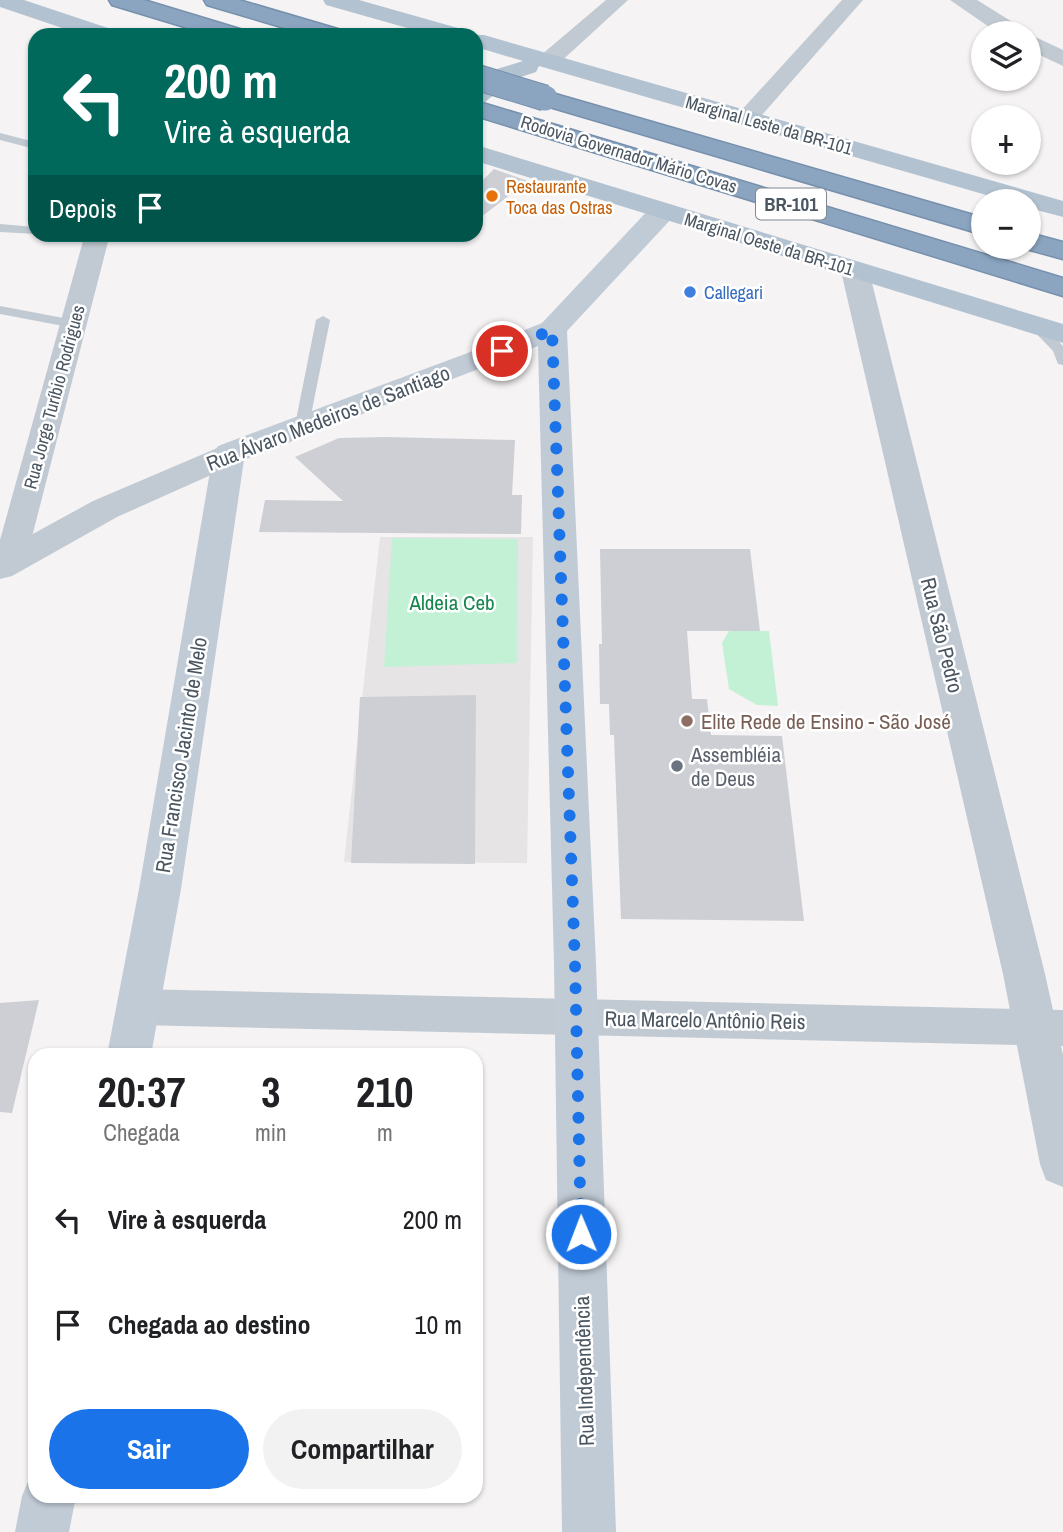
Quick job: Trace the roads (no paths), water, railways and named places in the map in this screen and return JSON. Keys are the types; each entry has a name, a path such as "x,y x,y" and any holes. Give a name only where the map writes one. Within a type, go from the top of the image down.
{"highway":[{"path":"120,0 213,28"},
{"path":"215,0 309,28"},
{"name":"Rodovia Governador Mário Covas","path":"483,80 971,224"},
{"name":"Rodovia Governador Mário Covas","path":"483,110 1063,287"},
{"path":"1041,245 1063,251"}],"main road":[{"path":"2,0 85,28"},
{"path":"334,0 368,4 437,28"},
{"name":"Marginal Leste da BR-101","path":"483,42 1063,209"},
{"path":"483,91 503,75 509,64 507,49"},
{"path":"503,75 554,63"},
{"name":"Marginal Oeste da BR-101","path":"483,155 1063,334"},
{"name":"Rua Álvaro Medeiros de Santiago","path":"229,454 428,380 552,330 663,211"},
{"name":"Rua Independência","path":"552,330 589,1532"},
{"name":"Rua Francisco Jacinto de Melo","path":"130,1048 160,889 229,454"},
{"path":"42,1532 48,1503"}],"street":[{"path":"554,63 618,0"},
{"path":"746,118 853,0"},
{"path":"961,0 995,21"},
{"path":"1041,47 1063,59"},
{"name":"Rua Jorge Turíbio Rodrigues","path":"3,563 96,242"},
{"name":"Rua São Pedro","path":"855,271 1049,1028 1063,1164"},
{"name":"Rua Álvaro Medeiros de Santiago","path":"3,563 105,509 229,454"},
{"name":"Rua Marcelo Antônio Reis","path":"138,1007 1049,1028"}],"lane":[{"path":"0,136 28,144"},
{"path":"0,228 28,230"},
{"path":"0,310 74,324"},
{"path":"302,425 323,320"},
{"path":"1034,324 1059,350 1063,361"}],"place":[{"name":"Restaurante Toca das Ostras","path":"492,196"},
{"name":"Callegari","path":"690,292"},
{"name":"Elite Rede de Ensino - São José","path":"687,721"},
{"name":"Assembléia de Deus","path":"677,766"}],"park label":[{"name":"Aldeia Ceb","path":"452,602"}]}
